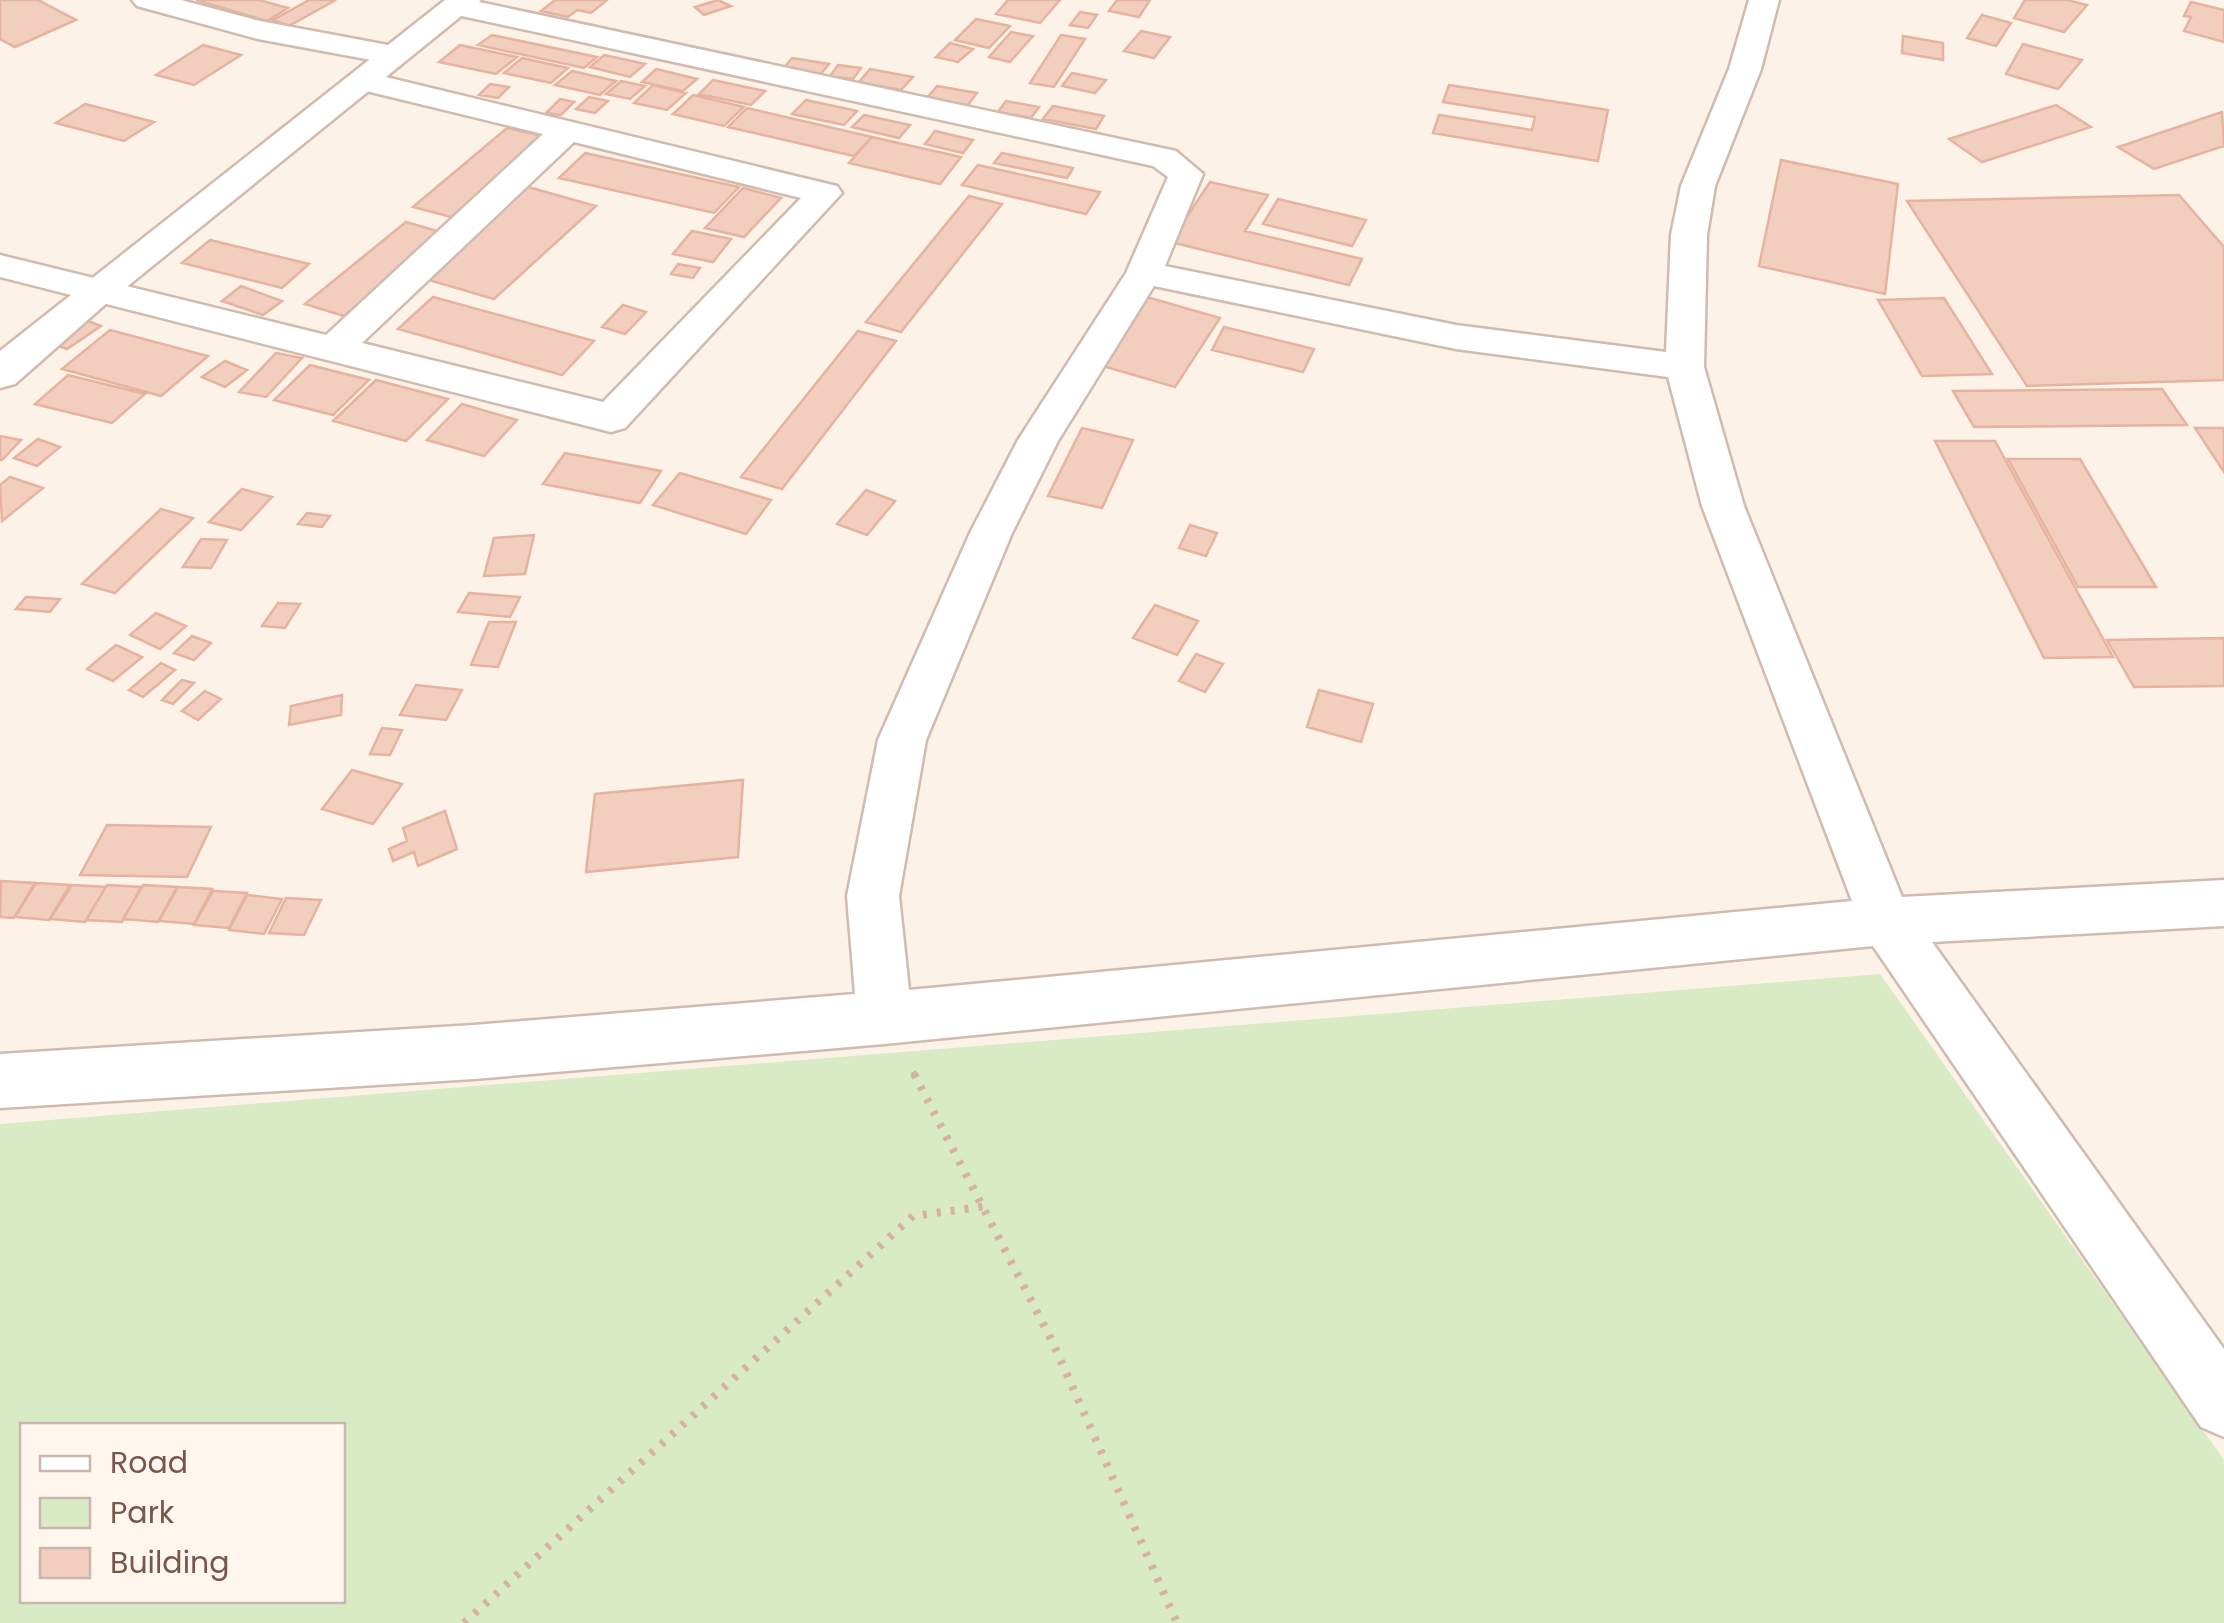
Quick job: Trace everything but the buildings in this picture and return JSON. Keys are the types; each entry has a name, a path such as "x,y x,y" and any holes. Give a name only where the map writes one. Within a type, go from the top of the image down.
{"main road":[{"path":"0,374 94,293 461,3"}],"street":[{"path":"147,0 258,30 393,54"},
{"path":"1764,0 1744,69 1698,186 1684,306 1685,367 1722,506 1886,922 2224,1404"},
{"path":"461,3 1164,158 1186,174 1144,274 1038,440 991,534 902,740 873,896 884,1018"},
{"path":"0,266 94,293 612,418 825,193 361,80"},
{"path":"333,349 568,129"},
{"path":"1144,274 1456,336 1685,367"},
{"path":"0,1081 474,1052 884,1018 1886,922 2224,903"}],"path":[{"path":"884,1018 987,1206 1109,1456 1177,1623"},
{"path":"464,1623 913,1216 987,1206"}],"green space":[{"path":"1880,974 2224,1460 2224,1623 0,1623 0,1124"}]}
